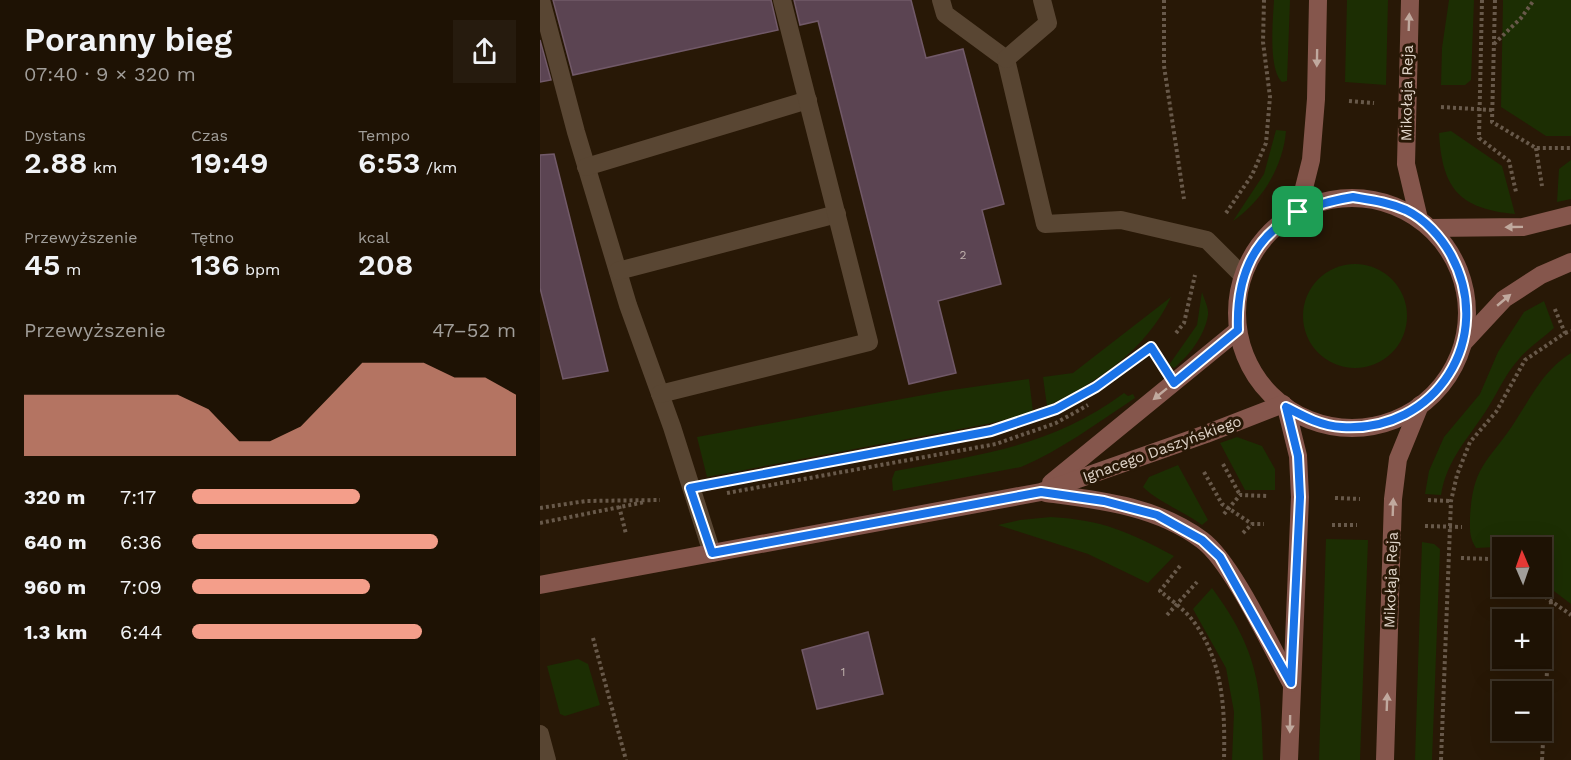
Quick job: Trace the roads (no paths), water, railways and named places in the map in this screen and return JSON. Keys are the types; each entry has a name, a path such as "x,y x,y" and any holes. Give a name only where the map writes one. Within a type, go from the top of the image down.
{"street":[{"path":"541,0 586,167 618,271 712,553"},
{"path":"660,394 869,342 783,0"},
{"path":"941,0 945,14 1006,59 1045,224 1121,220 1198,238 1243,276"},
{"path":"1006,59 1048,24 1042,0"},
{"path":"1298,212 1311,160 1316,99 1318,0"},
{"name":"Mikołaja Reja","path":"1410,0 1406,164 1425,224"},
{"path":"586,167 808,100"},
{"path":"1353,197 1381,201 1408,211 1425,224 1447,247 1463,284 1467,317 1464,342 1454,366 1440,388 1420,405 1395,420 1368,427 1330,425 1311,420 1284,405 1263,386 1247,360 1238,330 1237,303 1243,276 1255,250 1274,228 1298,212 1324,201 1353,197"},
{"path":"618,271 837,214"},
{"path":"1425,224 1523,227 1571,215"},
{"path":"1464,342 1504,299 1541,275 1571,262"},
{"name":"Ignacego Daszyńskiego","path":"1041,492 1238,330"},
{"path":"1284,405 1298,456 1300,497 1288,760"},
{"name":"Ignacego Daszyńskiego","path":"540,585 1041,492 1284,405"},
{"name":"Mikołaja Reja","path":"1385,760 1393,500 1398,459 1420,405"},
{"name":"Ignacego Daszyńskiego","path":"1041,492 1104,501 1157,515 1202,540 1220,557 1291,683"},
{"path":"540,734 547,760"}]}
